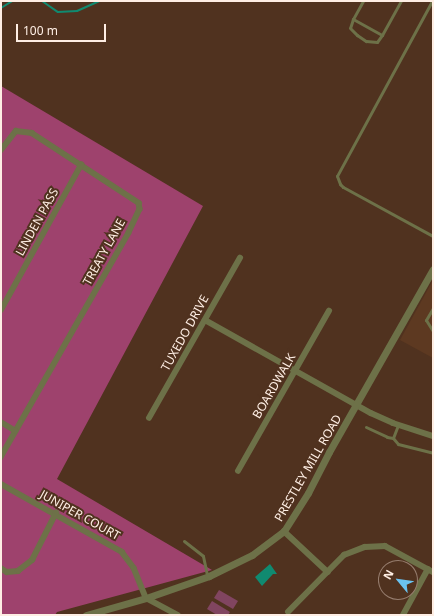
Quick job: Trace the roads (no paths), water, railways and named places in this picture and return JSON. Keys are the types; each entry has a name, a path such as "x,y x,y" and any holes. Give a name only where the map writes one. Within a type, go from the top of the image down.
{"street":[{"name":"TREATY LANE","path":"1,150 16,131 24,131 32,134 139,203 140,209 129,233 1,457"},
{"name":"LINDEN PASS","path":"1,310 82,165"},
{"name":"TUXEDO DRIVE","path":"149,418 240,258"},
{"name":"PRESTLEY MILL ROAD","path":"86,615 146,598 207,577 252,555 284,531 308,494 356,405 433,270"},
{"name":"BOARDWALK","path":"238,472 329,310"},
{"path":"205,320 356,405 398,425 433,436"},
{"path":"1,422 16,431"},
{"name":"JUNIPER COURT","path":"1,484 56,513 122,552 134,568 146,598"},
{"path":"1,568 7,572 18,571 32,560 56,513"},
{"path":"284,531 328,572"},
{"path":"288,612 344,555 365,547 385,546 431,570 403,615"},
{"path":"146,598 178,615"}],"lane":[{"path":"363,1 353,19 350,28 357,36 366,40 377,42 401,1"},
{"path":"432,1 337,176 343,187 433,236"},
{"path":"353,19 382,35"},
{"path":"433,308 426,320 433,331"},
{"path":"393,438 398,425"},
{"path":"366,427 387,437 393,438 398,444 433,453"},
{"path":"184,541 203,556 207,577"}],"water":[{"path":"270,564 277,574 273,574 262,586 255,577"}],"waterway":[{"path":"1,8 12,1"},
{"path":"42,1 58,12 77,11 99,1"}]}
